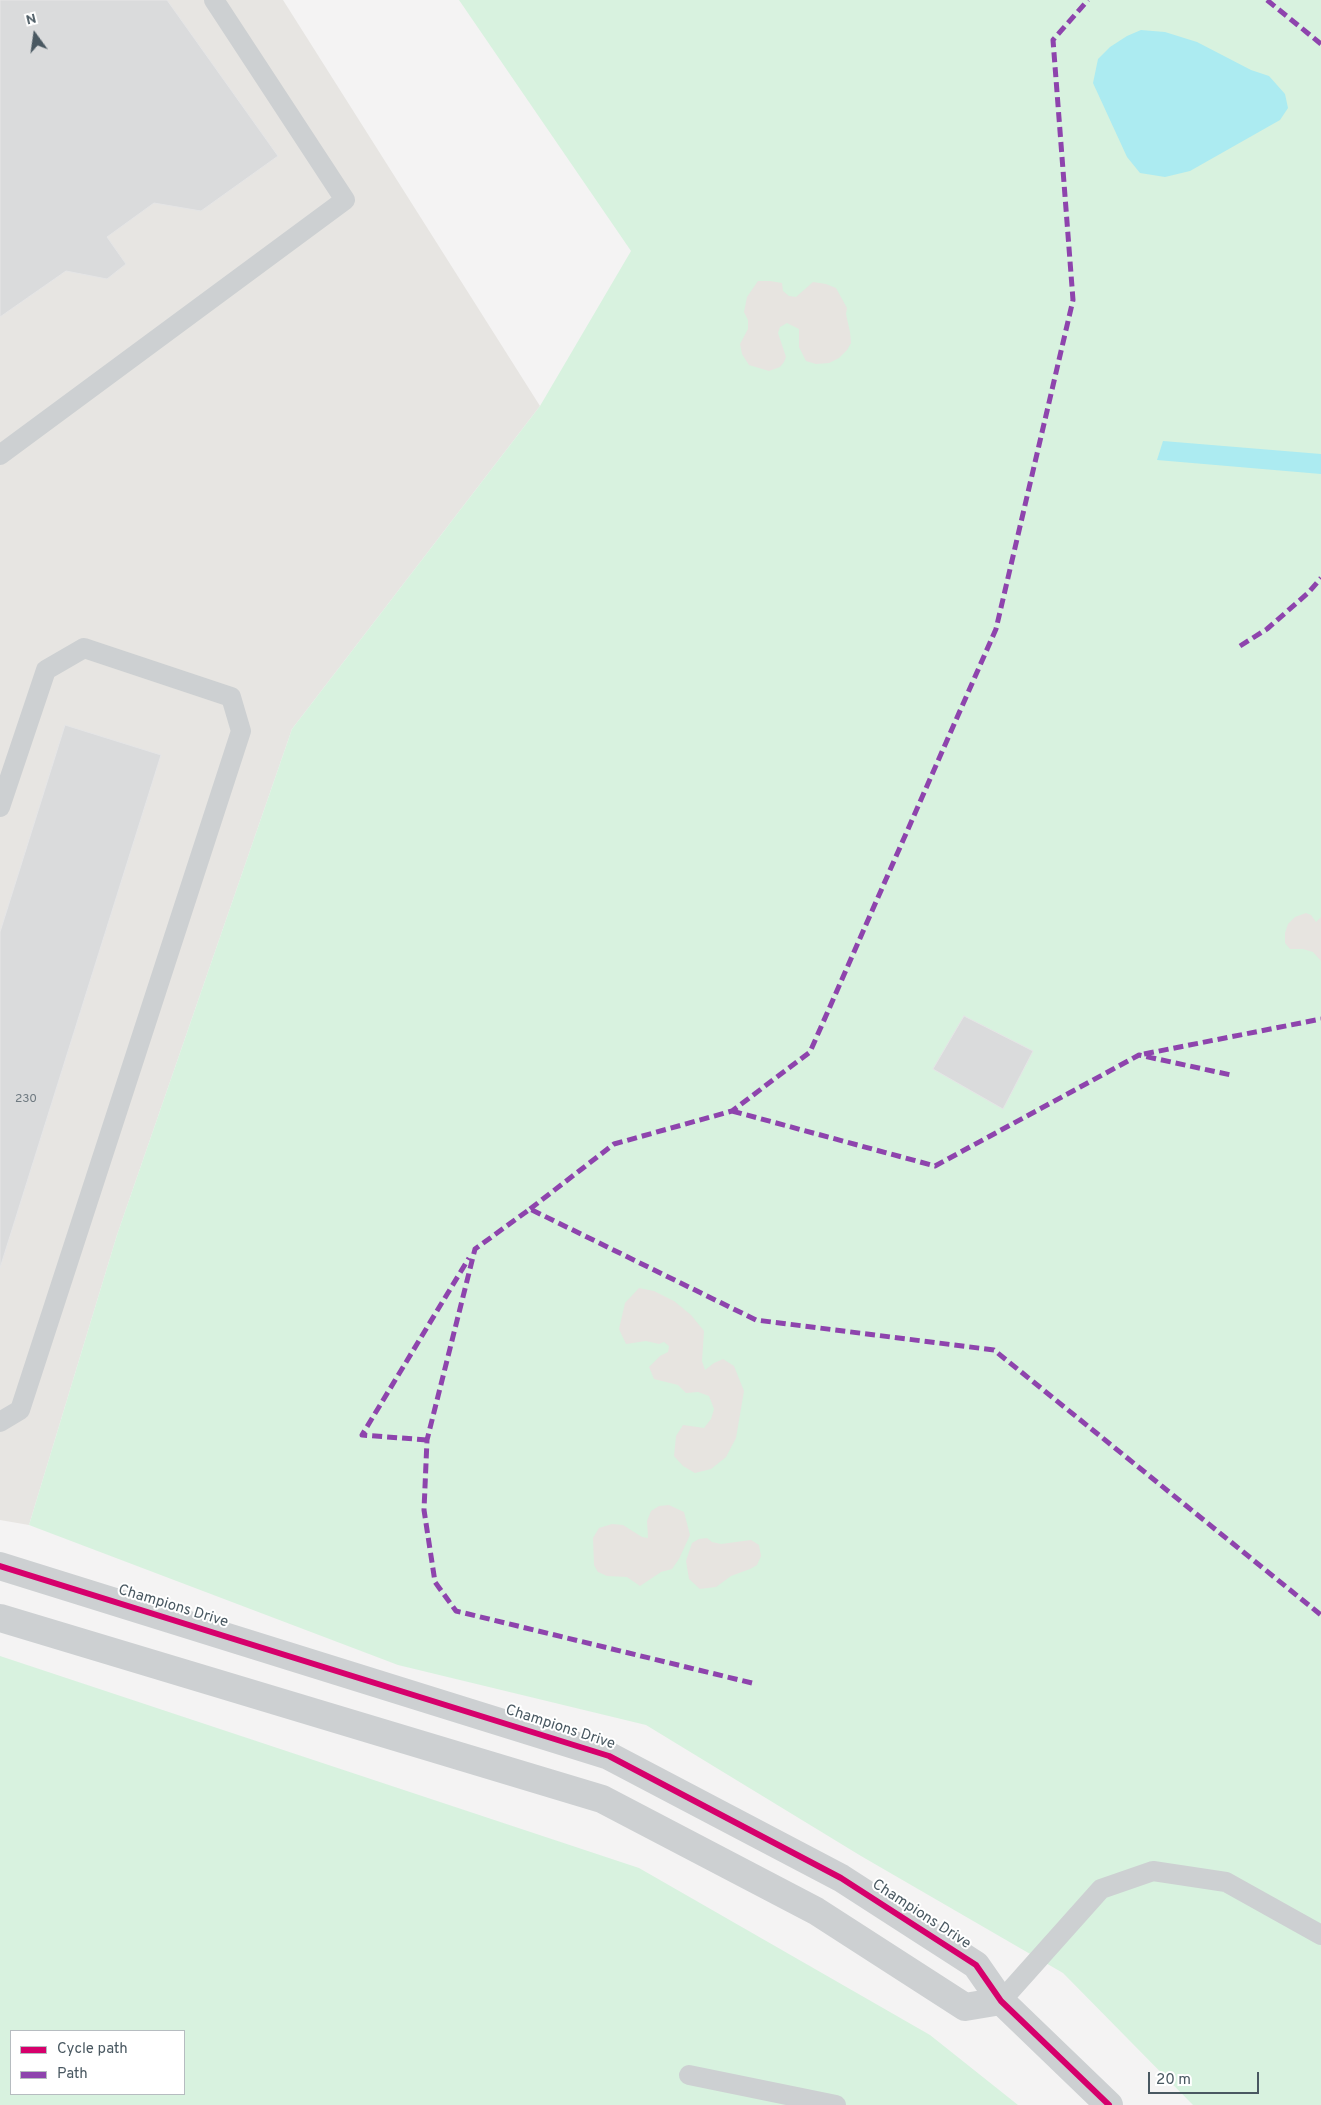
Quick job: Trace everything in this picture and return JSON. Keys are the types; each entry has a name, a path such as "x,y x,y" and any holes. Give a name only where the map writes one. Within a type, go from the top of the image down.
{"street":[{"name":"Champions Drive","path":"0,1566 609,1756 841,1878 976,1965 1001,2001 1109,2105"},
{"path":"0,1618 602,1799 816,1911 965,2007 1001,2001"}],"lane":[{"path":"0,455 345,200 214,0"},
{"path":"0,807 46,670 84,648 231,697 241,730 20,1410 0,1422"},
{"path":"1001,2001 1101,1889 1153,1871 1226,1882 1321,1935"},
{"path":"689,2075 836,2105"}],"shaded area":[{"path":"0,0 283,0 540,406 292,729 117,1235 29,1525 0,1520"}],"green space":[{"path":"459,0 1321,0 1321,2105 1193,2105 1063,1973 861,1856 646,1725 398,1665 29,1525 117,1235 292,729 540,406 631,251"},
{"path":"0,1656 639,1868 930,2035 1018,2105 0,2105"}],"sand":[{"path":"758,281 782,283 783,291 789,296 796,297 813,282 836,288 847,308 846,314 851,343 847,350 839,358 829,363 816,364 806,361 799,347 799,329 787,323 780,327 778,333 786,357 780,367 769,371 749,365 742,354 740,344 748,329 748,320 744,312 747,297"},
{"path":"1306,913 1311,915 1316,922 1321,917 1321,961 1313,952 1303,949 1290,949 1285,943 1285,933 1288,924 1295,917"},
{"path":"639,1288 654,1291 674,1301 691,1315 704,1331 702,1361 705,1370 723,1359 734,1366 744,1391 736,1438 726,1457 711,1469 695,1473 683,1466 674,1456 676,1436 683,1425 704,1428 711,1419 714,1409 709,1396 698,1392 686,1393 678,1385 654,1379 649,1367 660,1356 668,1352 669,1346 664,1342 659,1344 646,1341 626,1344 619,1329 625,1303"},
{"path":"669,1505 684,1512 690,1535 679,1559 672,1569 661,1572 640,1586 627,1577 607,1576 598,1572 594,1565 593,1538 599,1528 612,1524 623,1525 642,1537 648,1538 647,1521 651,1511 659,1506"},
{"path":"707,1538 712,1542 721,1544 751,1540 759,1545 761,1556 757,1565 750,1569 731,1576 716,1587 700,1589 689,1579 686,1561 692,1543 699,1539"}],"water":[{"path":"1141,30 1165,32 1197,42 1251,70 1269,76 1285,94 1288,108 1280,120 1190,171 1165,177 1140,173 1127,157 1093,83 1098,59 1110,47"},
{"path":"1163,441 1321,454 1321,474 1157,460"}],"building":[{"path":"0,0 167,0 278,156 201,211 154,203 107,237 126,264 107,279 66,271 0,317"},
{"path":"65,725 161,755 0,1268 0,932"},
{"path":"964,1016 1033,1051 1003,1109 933,1069"}],"marked path":[{"path":"530,1209 614,1144 732,1111 810,1052 996,629 1073,300 1053,40 1088,0"},
{"path":"1267,0 1321,44"},
{"path":"1240,646 1267,629 1308,593 1321,578"},
{"path":"1144,1054 1321,1019"},
{"path":"732,1111 935,1166 1139,1055 1231,1075"},
{"path":"752,1683 456,1611 435,1582 424,1510 427,1440 475,1249 530,1209 756,1320 994,1350 1321,1615"},
{"path":"427,1440 362,1435 469,1258"}],"cycle path":[{"path":"0,1566 609,1756 841,1878 976,1965 1001,2001 1109,2105"}]}
